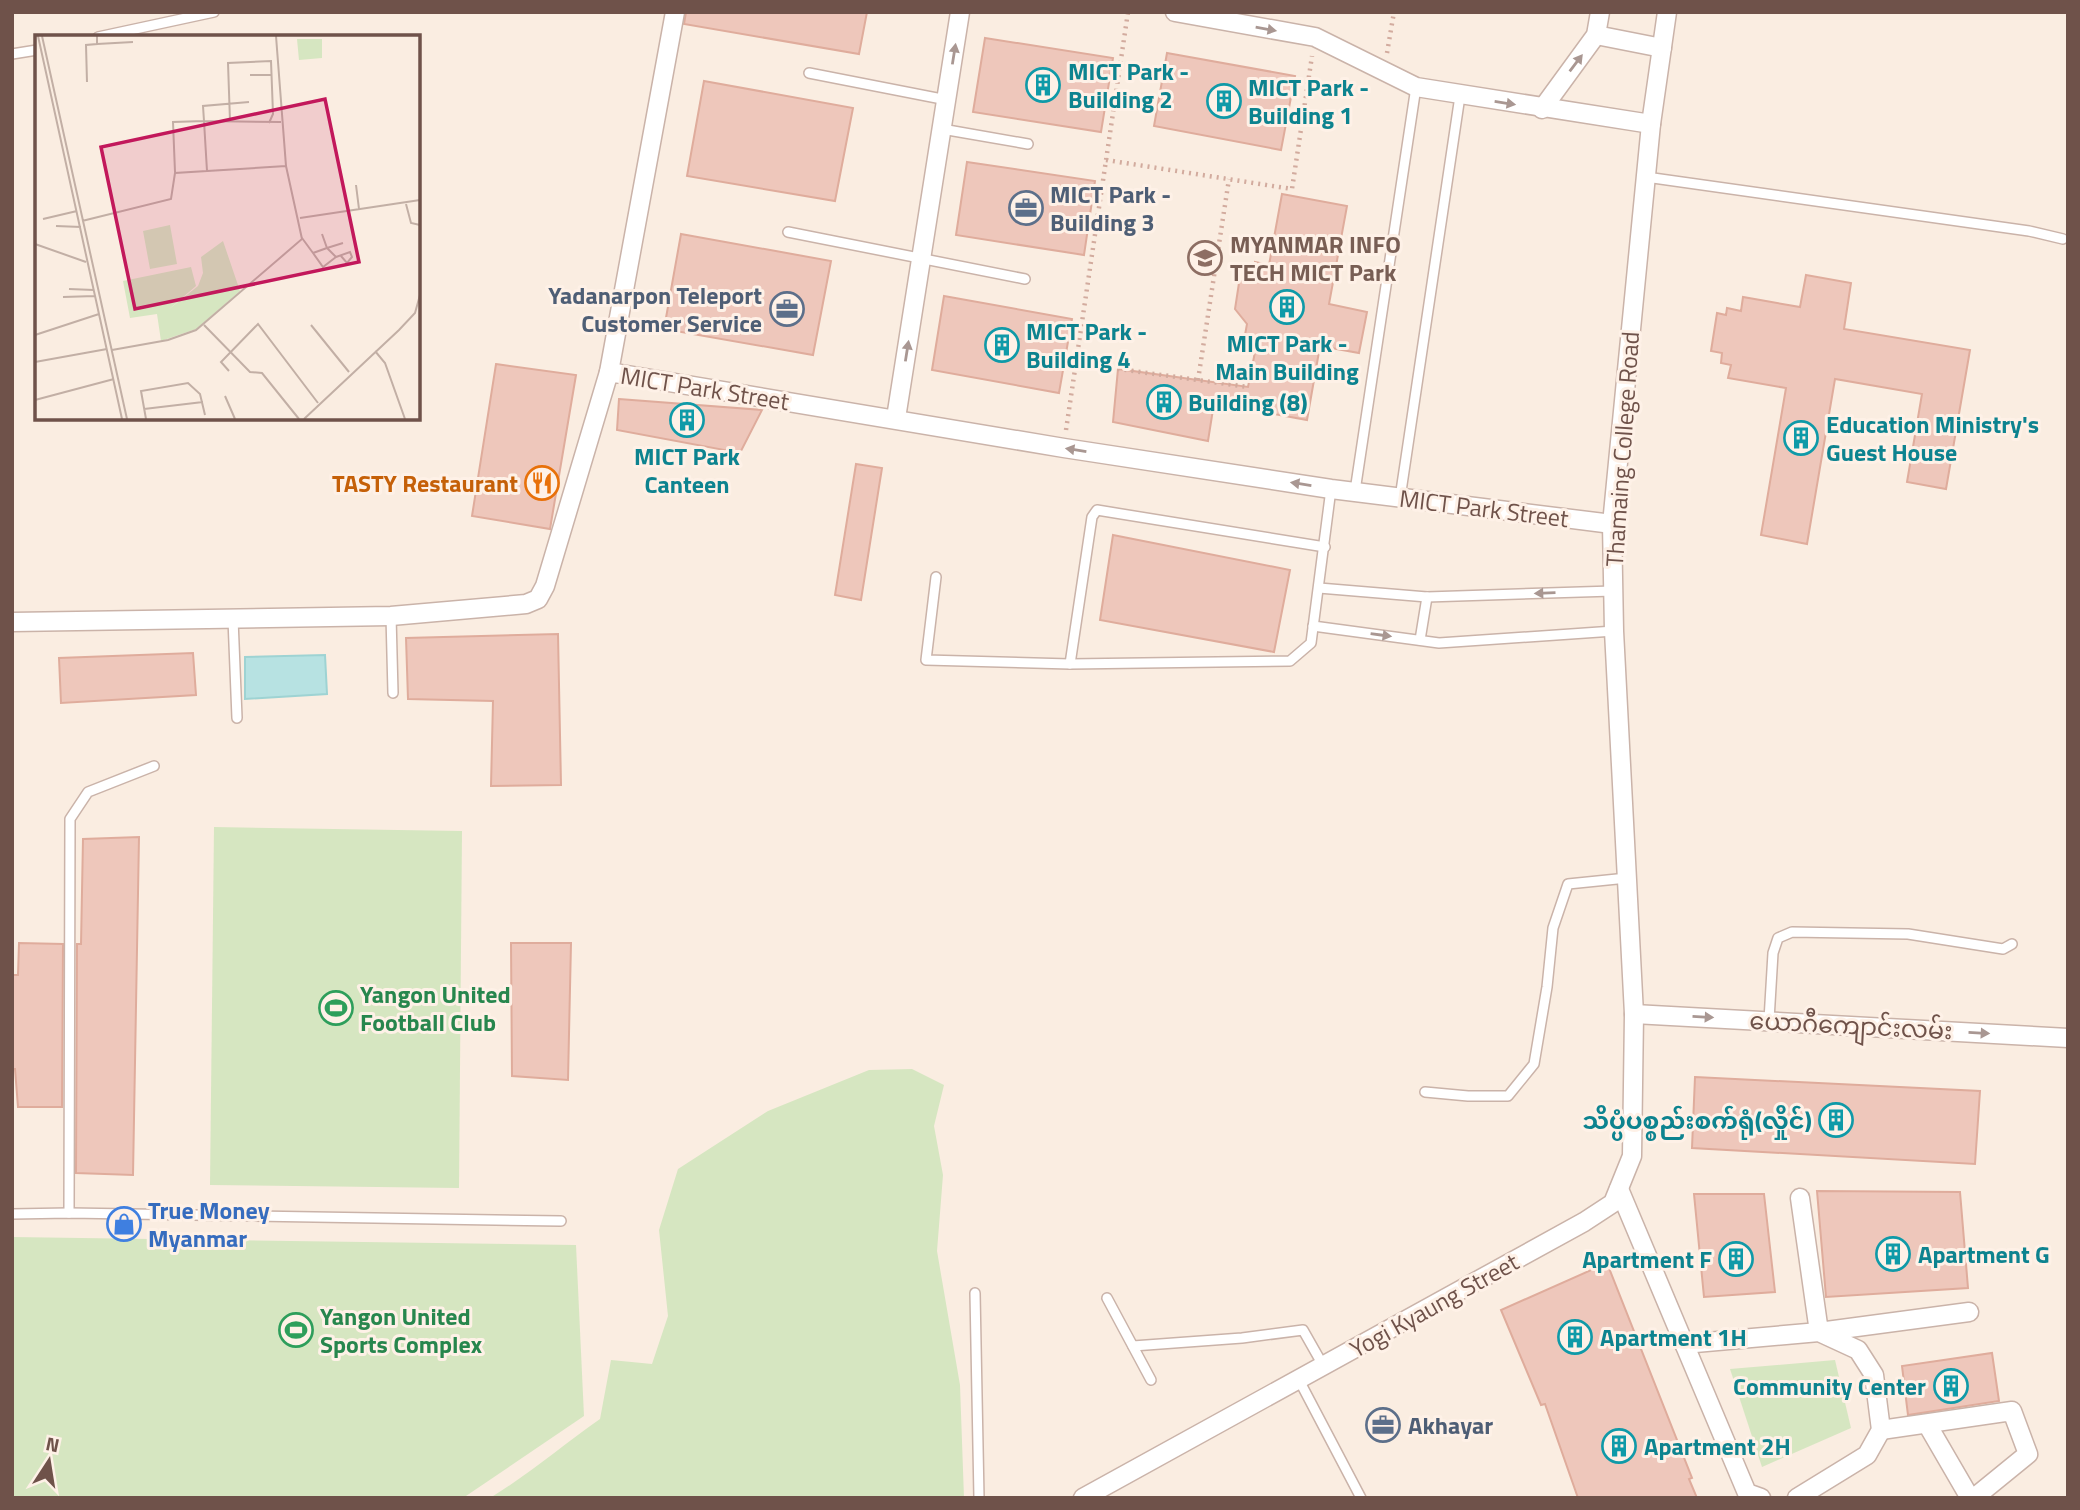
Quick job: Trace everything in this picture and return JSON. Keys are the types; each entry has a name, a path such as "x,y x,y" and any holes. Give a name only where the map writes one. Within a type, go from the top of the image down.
{"street":[{"path":"610,372 675,12"},
{"path":"896,418 960,12"},
{"path":"1175,12 1315,37 1416,87 1651,124"},
{"path":"1542,108 1596,35 1600,12"},
{"name":"Thamaing College Road","path":"1634,1014 1614,631 1612,524 1651,124 1667,12"},
{"path":"1596,35 1662,48"},
{"name":"MICT Park Street","path":"391,616 526,604 538,599 545,586 610,372 1064,448 1331,489 1612,524"},
{"path":"12,622 391,616"},
{"name":"ယောဂီကျောင်းလမ်း","path":"1634,1014 2068,1038"},
{"name":"Yogi Kyaung Street","path":"1083,1498 1324,1367 1584,1222 1613,1203 1632,1156 1634,1014"},
{"path":"1619,1189 1752,1496"},
{"path":"1800,1198 1819,1332"},
{"path":"1684,1344 1819,1332 1969,1312"},
{"path":"1797,1498 1867,1455 1881,1430 1874,1375 1858,1350 1819,1332"},
{"path":"1881,1430 2012,1412 2028,1454 1972,1498 1927,1424"}],"lane":[{"path":"107,35 214,12"},
{"path":"12,54 35,50"},
{"path":"809,74 947,100"},
{"path":"1355,491 1416,87"},
{"path":"1400,498 1460,96"},
{"path":"943,129 1028,145"},
{"path":"1646,177 2028,231 2063,239"},
{"path":"788,232 1025,279"},
{"path":"936,577 926,660 1070,664 1290,661 1311,643 1331,489"},
{"path":"1070,664 1093,517 1097,510 1325,547"},
{"path":"1319,588 1427,597 1613,591"},
{"path":"1420,640 1427,597"},
{"path":"391,616 393,693"},
{"path":"233,619 237,718"},
{"path":"1313,626 1438,643 1614,631"},
{"path":"69,1213 70,819 88,792 154,766"},
{"path":"1425,1092 1508,1096 1534,1064 1547,987 1553,928 1568,884 1627,878"},
{"path":"1769,1020 1773,953 1778,938 1792,932 1908,934 2003,949 2012,944"},
{"path":"12,1214 561,1221"},
{"path":"975,1293 979,1498"},
{"path":"1107,1298 1151,1380"},
{"path":"1133,1346 1242,1338 1303,1330 1324,1367"},
{"path":"1299,1380 1361,1498"}],"path":[{"path":"1064,448 1128,12"},
{"path":"1383,72 1394,12"},
{"path":"1107,160 1292,189 1315,37"},
{"path":"1198,380 1228,179"},
{"path":"1076,363 1248,387"}],"green space":[{"name":"Yangon United Football Club","path":"214,827 462,831 459,1188 210,1185"},
{"path":"912,1069 944,1085 934,1126 943,1175 937,1251 960,1385 964,1498 490,1498 600,1419 611,1360 652,1364 668,1316 659,1230 678,1169 768,1111 869,1070"},
{"name":"Yangon United Sports Complex","path":"12,1237 576,1245 584,1416 463,1498 12,1498"},
{"path":"1835,1360 1851,1428 1762,1467 1730,1369"}],"water":[{"path":"325,655 327,694 245,699 245,657"}],"building":[{"path":"686,12 867,12 859,54 684,24"},
{"name":"MICT Park - Building 2","path":"985,38 1113,58 1101,132 973,112"},
{"name":"MICT Park - Building 1","path":"1167,53 1295,76 1281,150 1154,126"},
{"path":"704,81 853,108 835,201 687,176"},
{"name":"MICT Park - Building 3","path":"967,162 1095,181 1084,255 956,235"},
{"name":"MICT Park - Main Building","path":"1282,194 1347,206 1329,304 1367,312 1359,353 1320,346 1307,420 1214,403 1208,441 1113,422 1118,369 1248,387 1258,337 1245,335 1247,324 1235,309 1239,283 1253,275 1255,262 1269,265"},
{"path":"681,234 831,261 813,355 664,329"},
{"name":"Education Ministry's Guest House","path":"1806,275 1851,283 1844,329 1970,350 1946,489 1907,482 1922,394 1835,379 1807,544 1761,535 1786,388 1728,378 1731,365 1721,363 1722,353 1711,351 1717,313 1726,315 1727,308 1741,311 1743,297 1800,307"},
{"name":"MICT Park - Building 4","path":"944,296 1072,319 1059,393 932,370"},
{"path":"496,364 576,375 550,529 472,516"},
{"name":"MICT Park Canteen","path":"619,399 762,410 740,453 617,430"},
{"path":"856,464 882,468 861,600 835,595"},
{"path":"1113,535 1290,570 1274,652 1100,620"},
{"path":"558,634 561,785 491,786 493,701 408,699 406,638"},
{"path":"193,653 196,695 61,703 59,658"},
{"path":"139,837 133,1175 76,1173 77,944 81,944 83,839"},
{"path":"19,943 63,944 62,1107 18,1107 15,1069 12,1069 12,975 18,975"},
{"path":"511,943 571,943 568,1080 512,1076"},
{"name":"သိပ္ပံပစ္စည်းစက်ရုံ(လှိုင်)","path":"1695,1077 1980,1091 1975,1164 1692,1148"},
{"name":"Apartment G","path":"1817,1191 1960,1192 1968,1288 1826,1297"},
{"name":"Apartment F","path":"1694,1194 1764,1194 1775,1292 1704,1297"},
{"path":"1607,1263 1692,1478 1689,1479 1697,1498 1578,1498 1545,1404 1541,1405 1501,1310"},
{"name":"Community Center","path":"1992,1353 1999,1401 1908,1415 1902,1366"}],"place":[{"name":"MICT Park - Building 2","path":"1043,85"},
{"name":"MICT Park - Building 1","path":"1224,101"},
{"name":"MICT Park - Building 3","path":"1026,208"},
{"name":"MYANMAR INFO TECH MICT Park","path":"1205,258"},
{"name":"MICT Park - Main Building","path":"1287,307"},
{"name":"Yadanarpon Teleport Customer Service","path":"787,309"},
{"name":"MICT Park - Building 4","path":"1002,345"},
{"name":"Building (8)","path":"1164,402"},
{"name":"MICT Park Canteen","path":"687,420"},
{"name":"Education Ministry's Guest House","path":"1801,438"},
{"name":"TASTY Restaurant","path":"542,483"},
{"name":"Yangon United Football Club","path":"336,1008"},
{"name":"သိပ္ပံပစ္စည်းစက်ရုံ(လှိုင်)","path":"1836,1120"},
{"name":"True Money Myanmar","path":"124,1224"},
{"name":"Apartment G","path":"1893,1254"},
{"name":"Apartment F","path":"1736,1259"},
{"name":"Yangon United Sports Complex","path":"296,1330"},
{"name":"Apartment 1H","path":"1575,1337"},
{"name":"Community Center","path":"1951,1386"},
{"name":"Akhayar","path":"1383,1425"},
{"name":"Apartment 2H","path":"1619,1446"}]}
